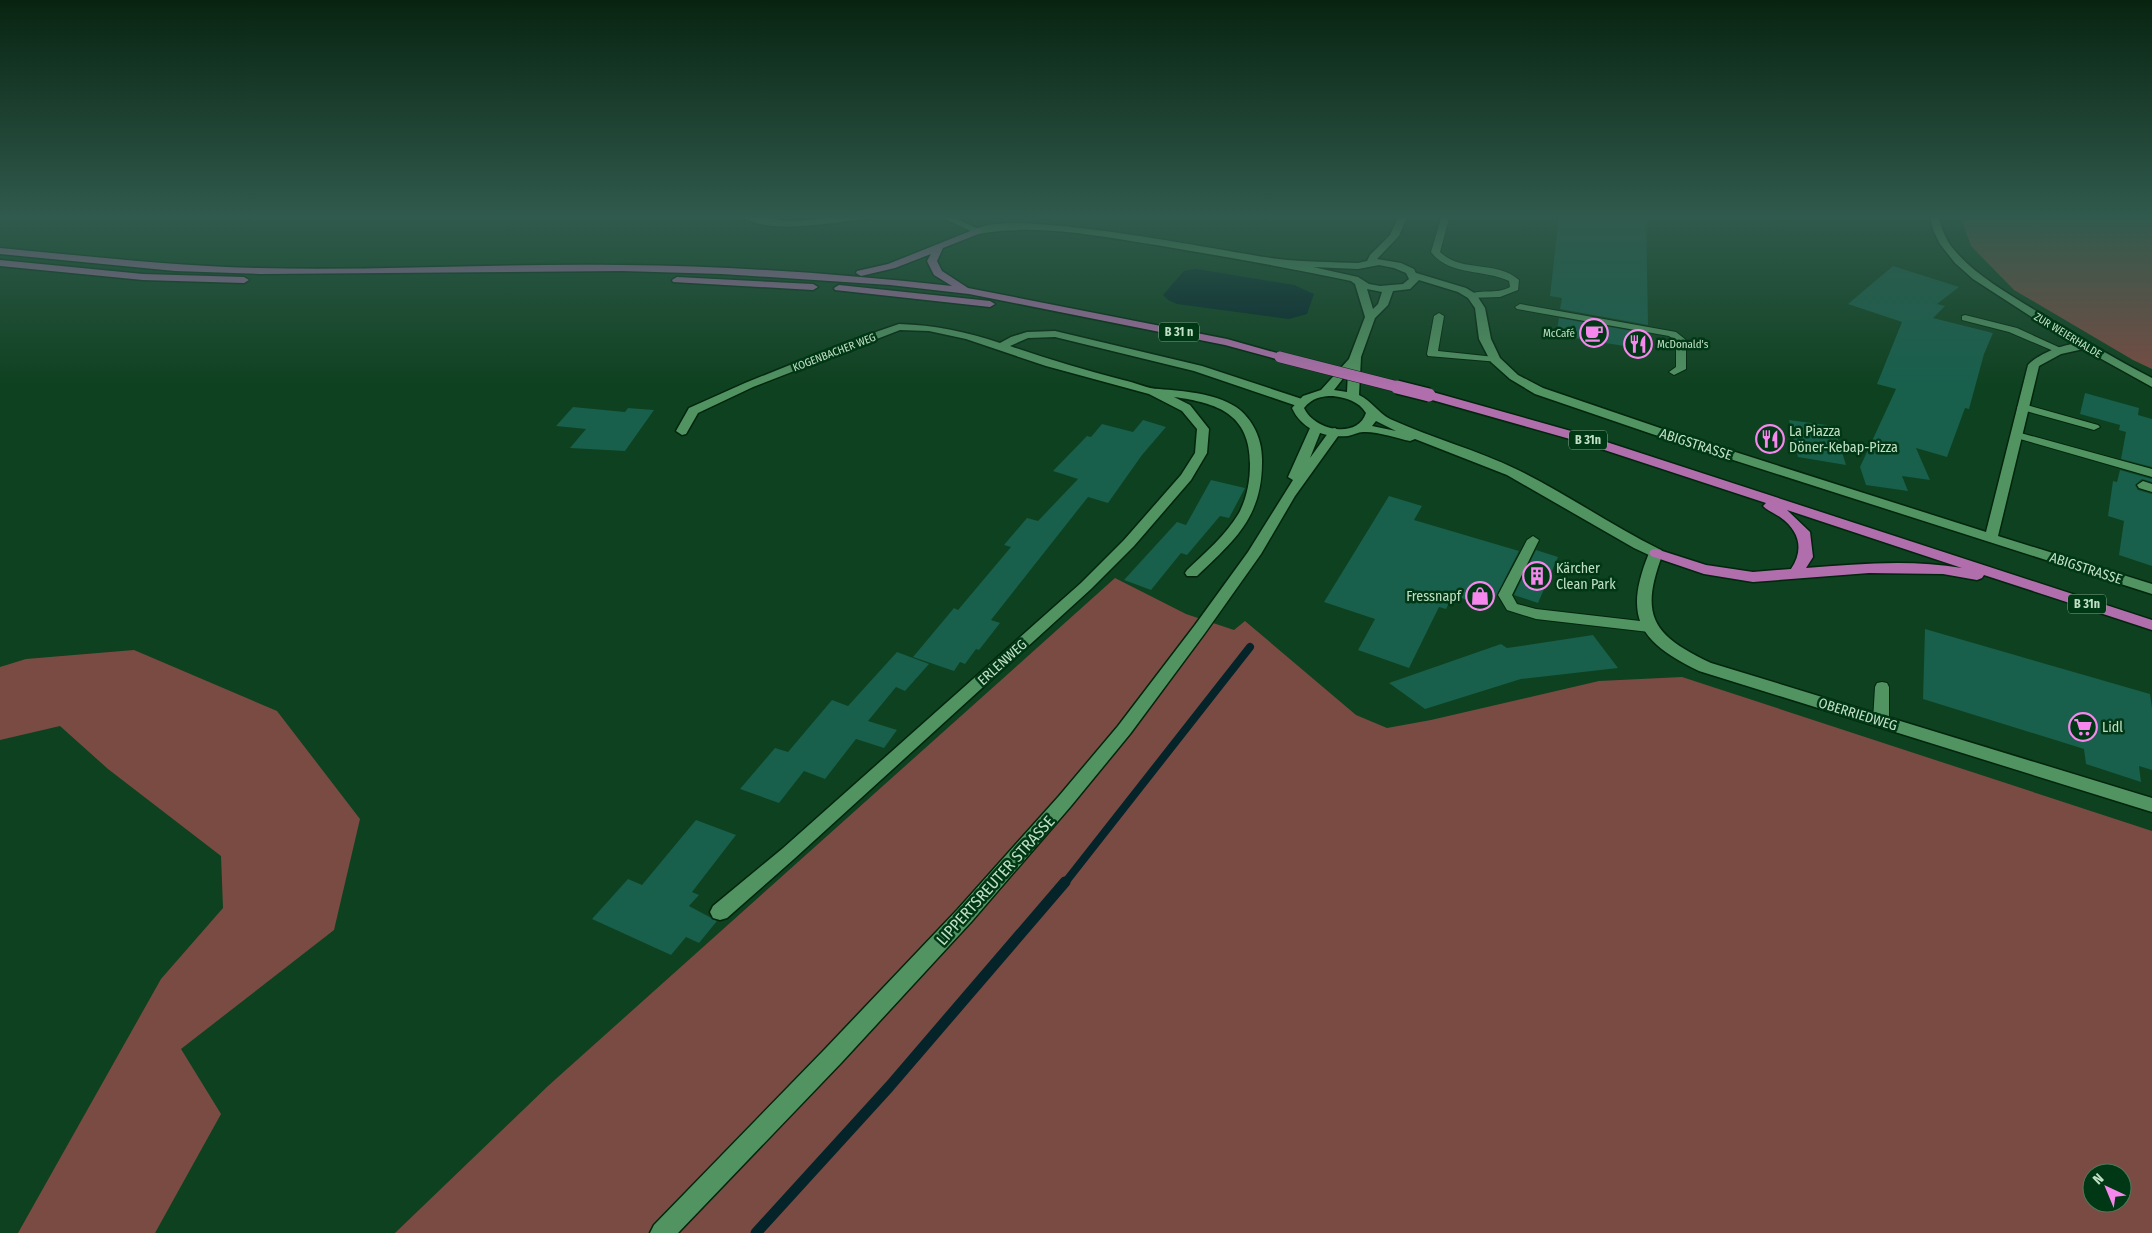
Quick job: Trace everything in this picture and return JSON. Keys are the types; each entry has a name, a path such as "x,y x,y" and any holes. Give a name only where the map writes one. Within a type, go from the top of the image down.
{"highway":[{"path":"97,273 143,277 218,280 602,277 699,281 841,288 1076,313"},
{"path":"727,273 830,277 969,291 1076,313"},
{"path":"830,277 867,273"},
{"path":"938,273 969,291"},
{"name":"B 31 n","path":"1076,313 1227,342 1280,356"},
{"name":"B 31n","path":"1280,356 1429,395 1581,438 2152,625"},
{"name":"B 31n","path":"1745,491 1786,515 1804,532 1806,557 1795,574"},
{"name":"B 31n","path":"1656,553 1704,570 1753,577 1869,568 1943,569 2022,582"}],"street":[{"path":"1322,273 1357,281 1372,288 1388,290 1406,287 1412,280"},
{"path":"1352,273 1370,317"},
{"path":"1410,273 1412,280"},
{"name":"ZUR WEIERHALDE","path":"1974,273 2001,293 2084,346 2152,383"},
{"path":"1412,280 1440,288 1454,288 1472,296"},
{"path":"1353,397 1356,357 1370,317 1382,305 1388,290"},
{"name":"ABIGSTRASSE","path":"1472,296 1480,308 1485,339 1494,360 1514,377 1539,391 2152,589"},
{"name":"KOGENBACHER WEG","path":"682,431 693,411 749,385 899,327 929,328 969,336 1002,347"},
{"path":"1002,347 1010,340 1024,335 1039,332 1055,334 1198,368 1301,403"},
{"path":"1990,538 2034,365 2045,356 2060,350 2084,346"},
{"name":"ERLENWEG","path":"1002,347 1050,364 1154,390 1216,401 1238,412 1246,422 1255,441 1257,464 1254,486 1246,514 1230,537 1192,572"},
{"path":"1325,393 1356,357"},
{"name":"ERLENWEG","path":"720,912 788,854 1086,586 1161,508 1186,477 1201,453 1203,430 1186,408 1154,390"},
{"path":"1325,393 1353,397 1366,404 1372,413 1372,419 1362,428 1335,432 1316,428 1302,418 1298,408 1301,403 1314,395 1325,393"},
{"name":"B 31n","path":"1372,413 1424,439 1496,464 1527,479 1622,537 1656,553"},
{"name":"LIPPERTSREUTER STRASSE","path":"1290,495 1294,478 1316,428"},
{"name":"B 31n","path":"1362,428 1392,435 1424,439"},
{"name":"LIPPERTSREUTER STRASSE","path":"662,1233 959,922 1065,801 1124,730 1200,629 1254,554 1290,495 1335,432"},
{"path":"1649,627 1645,616 1643,591 1648,571 1656,553"},
{"name":"OBERRIEDWEG","path":"1649,627 1670,650 1705,667 2152,805"}],"lane":[{"path":"1472,296 1512,291 1515,288 1514,280 1495,273"},
{"path":"1520,308 1672,334 1681,340 1681,369 1674,372"},
{"path":"1439,316 1432,354 1494,360"},
{"path":"1965,318 2013,330 2060,350"},
{"path":"2023,407 2094,427"},
{"path":"2017,435 2152,473"},
{"path":"1533,540 1505,595 1512,607 1536,614 1649,627"},
{"path":"1881,721 1882,687"}],"shaded area":[{"path":"1997,273 2152,273 2152,369 2133,360 2014,290"},
{"path":"1115,578 1186,614 1234,630 1245,621 1356,715 1387,728 1431,720 1599,681 1682,677 2152,831 2152,1233 395,1233 548,1086"},
{"path":"134,650 277,711 360,819 334,930 181,1049 221,1114 155,1233 18,1233 161,979 223,908 221,856 108,769 60,726 0,740 0,667 26,659"}],"water":[{"path":"1183,273 1218,273 1294,285 1314,294 1307,314 1289,319 1177,304 1168,300 1163,295"}],"building":[{"path":"1553,273 1647,273 1648,325 1560,309 1562,298 1550,296"},
{"path":"1885,273 1914,273 1959,287 1937,304 1945,306 1933,318 1993,333 1984,354 1969,409 1965,408 1947,457 1916,448 1930,480 1902,476 1908,491 1866,485 1860,467 1896,389 1877,384 1902,322 1848,304"},
{"name":"McDonald's","path":"1559,318 1649,334 1649,350 1556,335"},
{"path":"2085,393 2139,408 2138,415 2152,419 2152,467 2121,459 2126,432 2119,430 2120,425 2080,414"},
{"path":"573,407 625,412 628,408 654,410 625,451 570,448 586,429 556,426"},
{"path":"1143,420 1166,427 1142,455 1108,503 1088,497 991,620 1000,623 979,650 976,649 965,664 960,662 954,671 913,657 954,608 958,610 1011,547 1004,545 1027,518 1038,521 1078,479 1053,471 1087,436 1091,437 1102,424 1133,432"},
{"path":"1789,420 1834,426 1846,465 1798,457"},
{"path":"2120,470 2152,479 2152,482 2142,479 2135,485 2138,490 2152,494 2152,566 2119,555 2124,521 2108,516 2113,481 2117,482"},
{"path":"1211,480 1245,488 1229,518 1220,516 1187,555 1181,553 1151,590 1124,580 1177,522 1186,525"},
{"path":"1389,496 1422,506 1414,520 1519,551 1490,608 1453,595 1446,609 1439,607 1409,668 1358,650 1375,619 1324,602"},
{"name":"Kärcher Clean Park","path":"1536,550 1558,557 1538,603 1514,595"},
{"name":"Lidl","path":"1925,629 2150,694 2152,708 2152,770 2139,766 2141,782 2086,764 2084,749 1923,699"},
{"path":"1593,635 1618,668 1521,679 1425,709 1389,683 1501,644 1507,648"},
{"path":"897,652 929,664 905,691 896,687 868,721 897,730 884,748 856,739 825,779 804,771 779,803 740,789 775,748 788,752 832,700 848,706"},
{"path":"696,820 736,835 692,892 699,895 689,906 717,921 699,943 686,937 671,955 592,919 628,879 642,885"}],"waterway":[{"path":"1064,884 1250,647"},
{"path":"756,1233 889,1087 1065,882"}],"place":[{"name":"McCafé","path":"1594,333"},
{"name":"McDonald's","path":"1638,344"},
{"name":"La Piazza Döner-Kebap-Pizza","path":"1770,439"},
{"name":"Kärcher Clean Park","path":"1537,576"},
{"name":"Fressnapf","path":"1480,596"},
{"name":"Lidl","path":"2083,727"}]}
